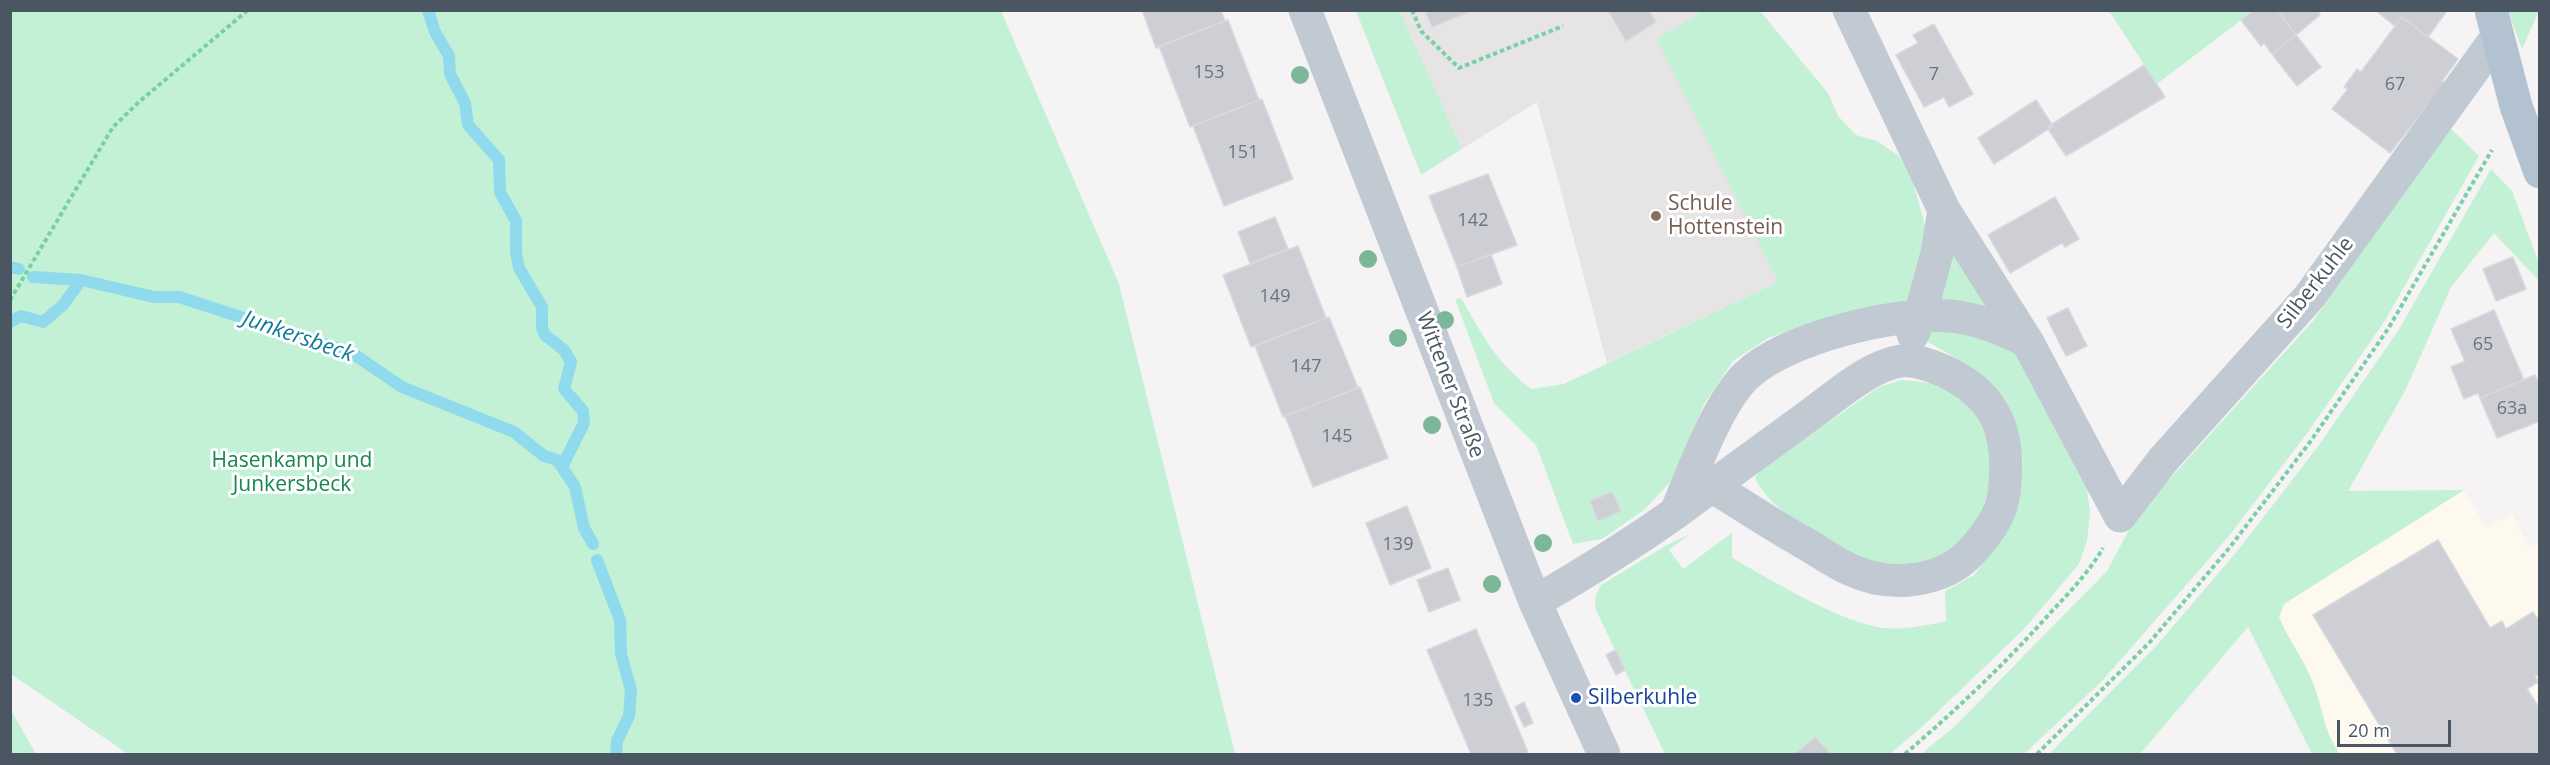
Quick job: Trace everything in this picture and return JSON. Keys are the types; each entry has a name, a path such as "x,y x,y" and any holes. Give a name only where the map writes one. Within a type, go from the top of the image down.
{"main road":[{"path":"2494,24 2516,106 2540,172"}],"street":[{"name":"Wittener Straße","path":"1305,10 1535,602 1604,754"},
{"path":"1849,10 1944,210 2027,341 2120,516"},
{"name":"Silberkuhle","path":"2120,516 2163,460 2310,296 2494,24"},
{"path":"1902,360 1920,316 1937,253 1944,210"},
{"path":"1675,513 1721,410 1746,375 1776,356 1812,339 1857,327 1920,316 1961,319 2000,328 2027,341"},
{"path":"1535,602 1675,513 1712,486 1868,373 1902,360 1929,364 1964,381 1987,402 2002,431 2008,463 2003,500 1990,531 1966,558 1938,575 1907,581 1881,579 1850,570 1712,486"}],"path":[{"path":"10,300 113,127 140,101 248,10"},
{"path":"1412,10 1421,31 1458,68 1563,26"},
{"path":"2037,754 2149,643 2230,547 2310,442 2388,329 2474,180"},
{"path":"1905,754 1939,726 2028,639 2092,567 2120,516"}],"shaded area":[{"name":"Schule Hottenstein","path":"1400,11 1703,11 1658,39 1778,282 1607,363 1537,102 1462,149"},
{"path":"2464,490 2486,528 2512,513 2529,547 2539,543 2539,754 2340,754 2329,734 2312,679 2286,635 2279,617 2284,604"}],"green space":[{"name":"Hasenkamp und Junkersbeck","path":"11,10 1001,11 1119,284 1235,754 128,754 11,674"},
{"path":"1356,11 1400,11 1462,149 1421,175"},
{"path":"1703,11 1760,11 1828,93 1838,116 1856,135 1877,141 1899,156 1912,178 1925,226 1912,298 1895,308 1807,325 1768,338 1733,361 1704,404 1675,477 1644,510 1602,539 1573,544 1536,445 1494,403 1455,299 1461,298 1499,358 1531,389 1564,384 1778,282 1657,39"},
{"path":"2109,11 2253,11 2157,84"},
{"path":"2508,11 2539,11 2522,49"},
{"path":"2449,127 2479,156 2384,322 2308,432 2229,536 2102,681 2024,754 1921,754 1954,727 2107,571 2137,515 2313,321"},
{"path":"2491,169 2512,191 2539,263 2539,281 2494,233 2451,287 2405,391 2348,491 2464,490 2284,604 2279,617 2312,680 2330,737 2340,754 2312,754 2248,627 2140,754 2049,754 2157,645 2239,549 2319,445 2398,331"},
{"path":"1949,242 1996,313 1929,307"},
{"path":"1956,326 2025,356 2086,484 2090,511 2087,541 2079,564 2023,630 1925,724 1890,754 1665,754 1595,608 1596,595 1601,585 1667,545 1690,534 1669,550 1683,569 1732,533 1732,558 1804,598 1842,616 1878,627 1912,627 1946,621 1945,591 1974,575 2001,541 2019,505 2023,463 2015,423 2007,402 1992,385 1966,364 1923,339 1926,331"},
{"path":"1901,380 1929,383 1946,389 1961,399 1981,425 1987,441 1990,475 1983,508 1970,533 1959,546 1927,562 1891,565 1857,557 1797,521 1768,498 1755,478 1760,470 1879,387"},
{"path":"11,710 36,754 11,754"}],"building":[{"path":"1142,10 1221,10 1225,21 1156,48"},
{"path":"1425,10 1473,10 1432,27"},
{"path":"1608,10 1649,10 1656,22 1626,41"},
{"path":"2254,10 2277,10 2296,35 2272,54 2264,43 2261,46 2241,20"},
{"path":"2277,10 2317,10 2320,15 2296,35"},
{"path":"2375,10 2444,10 2446,12 2428,37 2402,17 2395,26"},
{"path":"2402,17 2458,59 2442,81 2445,83 2390,153 2332,109 2348,89 2344,87 2357,69 2361,72"},
{"path":"1228,20 1259,100 1190,127 1159,46"},
{"path":"1934,24 1973,94 1949,107 1944,97 1924,107 1896,55 1918,43 1913,35"},
{"path":"2296,35 2321,67 2297,86 2272,54"},
{"path":"2144,65 2165,97 2066,156 2048,129 2052,124"},
{"path":"1262,99 1293,179 1224,206 1193,126"},
{"path":"2036,100 2053,126 1994,164 1978,138"},
{"path":"1488,174 1517,245 1457,267 1429,196"},
{"path":"2055,197 2079,239 2065,247 2062,243 2010,273 1988,235"},
{"path":"1275,217 1288,249 1250,263 1238,232"},
{"path":"1298,246 1326,318 1251,347 1223,275"},
{"path":"1491,254 1502,284 1467,297 1457,267"},
{"path":"2513,257 2526,289 2496,301 2483,269"},
{"path":"2068,308 2087,346 2066,356 2047,318"},
{"path":"2494,310 2524,380 2480,398 2478,393 2464,399 2451,367 2465,361 2451,329"},
{"path":"1329,317 1358,388 1283,417 1255,346"},
{"path":"2535,375 2540,385 2540,421 2497,438 2480,398"},
{"path":"1360,387 1388,458 1313,487 1285,416"},
{"path":"1612,492 1621,511 1598,521 1590,501"},
{"path":"1407,506 1431,568 1390,585 1366,523"},
{"path":"2438,540 2490,628 2502,621 2506,629 2533,612 2540,622 2540,674 2535,676 2538,682 2527,689 2540,709 2540,754 2397,754 2313,615"},
{"path":"1448,568 1460,600 1429,612 1417,580"},
{"path":"1476,629 1528,752 1471,754 1427,650"},
{"path":"1616,650 1625,670 1616,675 1606,655"},
{"path":"1524,702 1533,723 1524,727 1515,707"},
{"path":"1815,737 1829,752 1827,754 1795,754"}],"waterway":[{"path":"428,10 435,32 449,56 450,74 465,103 468,125 499,160 500,192 516,221 516,253 519,268 542,307 542,328 545,335 564,350 571,362 564,389 583,411 584,423 562,467"},
{"name":"Junkersbeck","path":"10,267 19,269"},
{"name":"Junkersbeck","path":"33,277 81,280 154,297 179,297 352,353 402,387 514,432 544,456 557,460 575,487 584,528 593,544"},
{"path":"10,322 21,316 43,322 63,305 81,280"},
{"name":"Junkersbeck","path":"597,560 620,620 621,654 631,690 629,716 617,741 616,754"}],"place":[{"name":"Schule Hottenstein","path":"1656,216"},
{"name":"Silberkuhle","path":"1576,698"}]}
